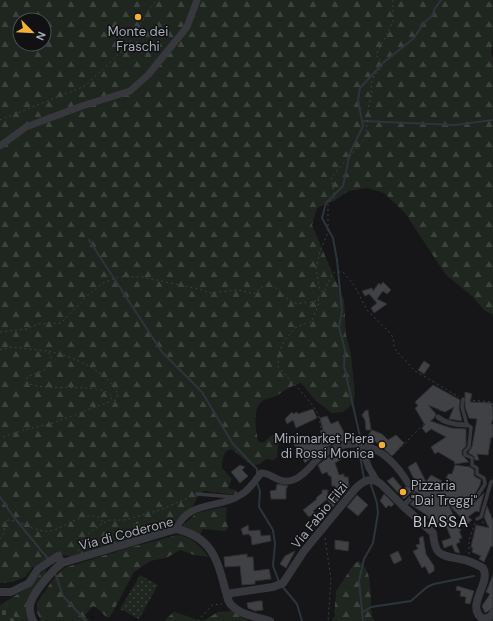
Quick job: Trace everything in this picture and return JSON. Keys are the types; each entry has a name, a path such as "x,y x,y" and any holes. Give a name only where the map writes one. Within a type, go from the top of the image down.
{"street":[{"path":"0,146 26,127 82,106 130,91 148,75 187,27 197,0"},
{"path":"438,417 442,421 449,423 467,425"},
{"path":"360,444 369,468 377,481 432,533 433,542 439,554 471,563 485,570 476,610 483,620 490,617 493,613"},
{"path":"176,529 183,518 194,509 228,502 248,490 261,473 281,481 293,480 321,456 337,447 360,444 377,449 400,470 408,483"},
{"name":"Via Fabio Filzi","path":"228,599 232,593 273,587 282,582 323,527 361,483 369,480 377,481"},
{"path":"403,506 414,495"},
{"name":"Via di Coderone","path":"62,563 176,529 192,535 210,548 217,559 228,599"},
{"path":"0,592 11,592 29,583 38,568 58,556 62,563 33,597 29,607 33,621"},
{"path":"228,599 246,614 270,621"}],"lane":[{"path":"463,399 462,407 467,425 471,427 469,447 465,451 465,455 472,458 472,465 477,468 477,474 484,478 484,484 476,498 471,501"},
{"path":"477,519 481,517 484,511 491,482 493,481"},
{"path":"197,494 237,497"}],"path":[{"path":"0,120 85,86 124,49 132,39 150,8 157,0"},
{"path":"324,292 320,290 316,269 320,251 328,232 328,203 335,197 331,178 357,150 366,133 368,104 372,94 371,84 374,75 381,68 381,62 376,55 393,22 393,0"},
{"path":"0,332 27,329 38,324 61,323 86,297 103,283 118,277 142,277 199,289 209,293 239,290 254,294 265,285 272,286 295,303 314,302 324,292 331,276 335,272 343,272 354,284 368,310 389,332 392,337 394,348 415,371 450,393 463,399 493,402"},
{"path":"318,298 319,303 312,321 295,328 281,346 278,367 302,391 318,413 319,429 324,439 333,441 337,447"},
{"path":"0,350 11,347 48,351 75,359 110,381 118,397 116,400 54,423 24,430 0,438"},
{"path":"48,351 51,356 52,363 46,369 29,374 26,382 38,387 85,388 99,390 111,395 108,402"},
{"path":"389,459 424,424 438,417 442,403 450,393"},
{"path":"78,551 84,537 103,523 110,520 125,520 160,510 197,494"},
{"path":"414,495 426,502 432,502 439,499 471,501"},
{"path":"418,519 426,518 432,502"},
{"path":"0,539 5,531 8,520 50,531 81,517 98,518 103,523"},
{"path":"471,563 468,544 471,532 477,519 486,524 493,524"},
{"path":"323,527 331,579 328,621"},
{"path":"198,621 212,605 228,605 228,599"}],"green space":[{"path":"0,0 493,0 493,43 491,52 493,59 493,315 484,310 472,296 446,275 405,213 384,193 367,188 348,191 334,201 317,208 312,225 344,300 346,335 351,354 355,395 353,404 343,412 332,413 316,401 301,383 276,396 265,399 257,408 255,419 258,441 263,443 272,435 279,436 277,457 274,460 266,459 260,464 252,466 232,449 227,451 223,459 222,468 232,479 228,488 238,491 235,495 204,491 197,498 193,506 171,525 74,557 55,554 33,567 25,577 13,582 0,583"},
{"path":"223,507 227,508 226,519 228,528 225,531 203,529 200,535 183,528 184,524 197,513"},
{"path":"177,535 191,539 209,557 194,555 180,550 166,558 150,561 134,572 110,617 107,617 93,606 85,615 90,621 41,621 37,612 37,603 52,581 64,568 128,548"},
{"path":"359,561 365,567 370,582 371,607 374,621 331,621 335,616 336,591 354,564"},
{"path":"45,569 46,573 39,583 29,621 17,621 5,602 29,587"},
{"path":"140,575 158,585 139,619 120,609"},
{"path":"5,602 17,621 0,621 0,605"},
{"path":"232,611 248,621 203,621 218,612"},
{"path":"175,612 201,621 164,621"}],"building":[{"path":"383,282 391,290 387,294 383,291 377,299 387,304 374,313 371,308 377,303 369,294 365,296 362,291 372,288 373,291 379,283 381,285"},
{"path":"424,361 430,365 424,374 418,370"},
{"path":"433,385 460,400 459,408 462,421 449,419 454,407 445,412 428,405 436,414 430,421 451,428 466,429 466,446 462,450 462,455 469,462 454,464 455,462 438,452 435,454 431,447 446,437 431,429 426,433 422,428 425,425 415,408 418,406 415,402"},
{"path":"465,392 472,394 470,402 492,403 493,418 491,424 493,424 493,438 491,437 488,455 477,454 479,460 475,460 474,456 468,453 472,447 477,419 469,418 465,407"},
{"path":"313,409 317,418 296,428 293,420 287,424 285,419 292,412 293,414 297,412 298,414"},
{"path":"368,410 371,430 366,430 365,420 362,415"},
{"path":"327,416 331,424 338,421 348,440 332,444 318,452 305,463 298,449 293,444 299,439 301,441 309,437 311,442 323,436 320,431 323,430 320,418"},
{"path":"372,430 382,434 388,440 396,435 404,443 392,456 376,442 366,438"},
{"path":"340,452 343,458 335,463 339,475 344,474 344,477 348,477 349,488 333,507 327,499 313,511 315,513 309,517 303,510 317,499 316,498 322,493 322,490 328,490 327,497 340,497 335,486 332,486 331,476 329,476 327,472 322,474 318,465 327,458"},
{"path":"416,462 426,482 431,475 442,481 439,488 449,489 456,483 446,479 448,474 452,474 455,465 470,467 474,470 474,476 481,480 474,496 468,501 469,504 473,504 484,493 479,512 476,511 468,517 472,520 467,524 448,504 461,531 459,531 462,538 459,539 460,542 456,544 460,553 455,552 452,545 444,548 442,541 451,538 447,528 438,527 428,518 428,516 410,504 418,496 417,492 411,492 404,499 387,481 393,477 403,489 405,487 410,487 414,479 408,467"},
{"path":"240,465 245,467 242,470 248,476 240,483 231,472"},
{"path":"277,484 288,486 286,489 286,499 271,499 270,491 276,490"},
{"path":"384,494 394,504 391,507 389,505 386,508 380,501"},
{"path":"357,495 368,505 358,516 347,507"},
{"path":"487,506 493,521 493,547 491,546 484,562 479,559 481,556 472,552 473,548 471,547 476,525 489,528 484,517"},
{"path":"248,525 249,531 260,530 261,536 270,535 271,541 252,545 251,536 249,534 243,535 241,529"},
{"path":"423,536 426,554 434,566 434,571 429,574 425,566 422,568 413,551 418,549 416,545 420,544 419,538"},
{"path":"335,540 349,542 348,551 335,549"},
{"path":"295,551 286,568 280,564 285,556"},
{"path":"398,551 402,560 394,564 390,555"},
{"path":"247,554 247,557 253,557 254,571 269,569 271,579 255,581 255,584 242,585 240,566 225,567 224,557"},
{"path":"493,575 493,608 485,613 482,606 490,594 486,592"},
{"path":"457,586 474,591 470,604 465,603 466,597 460,596 461,591 456,590"},
{"path":"262,601 263,610 255,611 248,608 247,603"}],"waterway":[{"path":"361,441 344,366 345,350 339,327 342,311 337,260 333,238 322,218 326,203 343,186 350,153 363,126 358,100 360,88 384,62 414,38 424,23 433,15 434,10 441,0"},
{"path":"362,121 455,125 493,120"},
{"path":"89,240 162,352 202,392 233,444 257,469 257,474"},
{"path":"359,450 364,478"},
{"path":"363,621 359,581 364,559 373,543 378,513 377,503 370,482"},
{"path":"257,483 260,491 259,507 273,530 275,544 273,566 279,582"},
{"path":"0,497 13,516 48,559"},
{"path":"55,573 63,596 86,621"},
{"path":"363,612 371,607 411,601 427,587 434,584 474,576"},
{"path":"282,586 297,604 302,621"}],"place":[{"name":"Monte dei Fraschi","path":"138,17"},
{"name":"Minimarket Piera di Rossi Monica","path":"382,445"},
{"name":"Pizzaria \"Dai Treggi\"","path":"403,492"}],"district":[{"name":"BIASSA","path":"441,522"}]}
